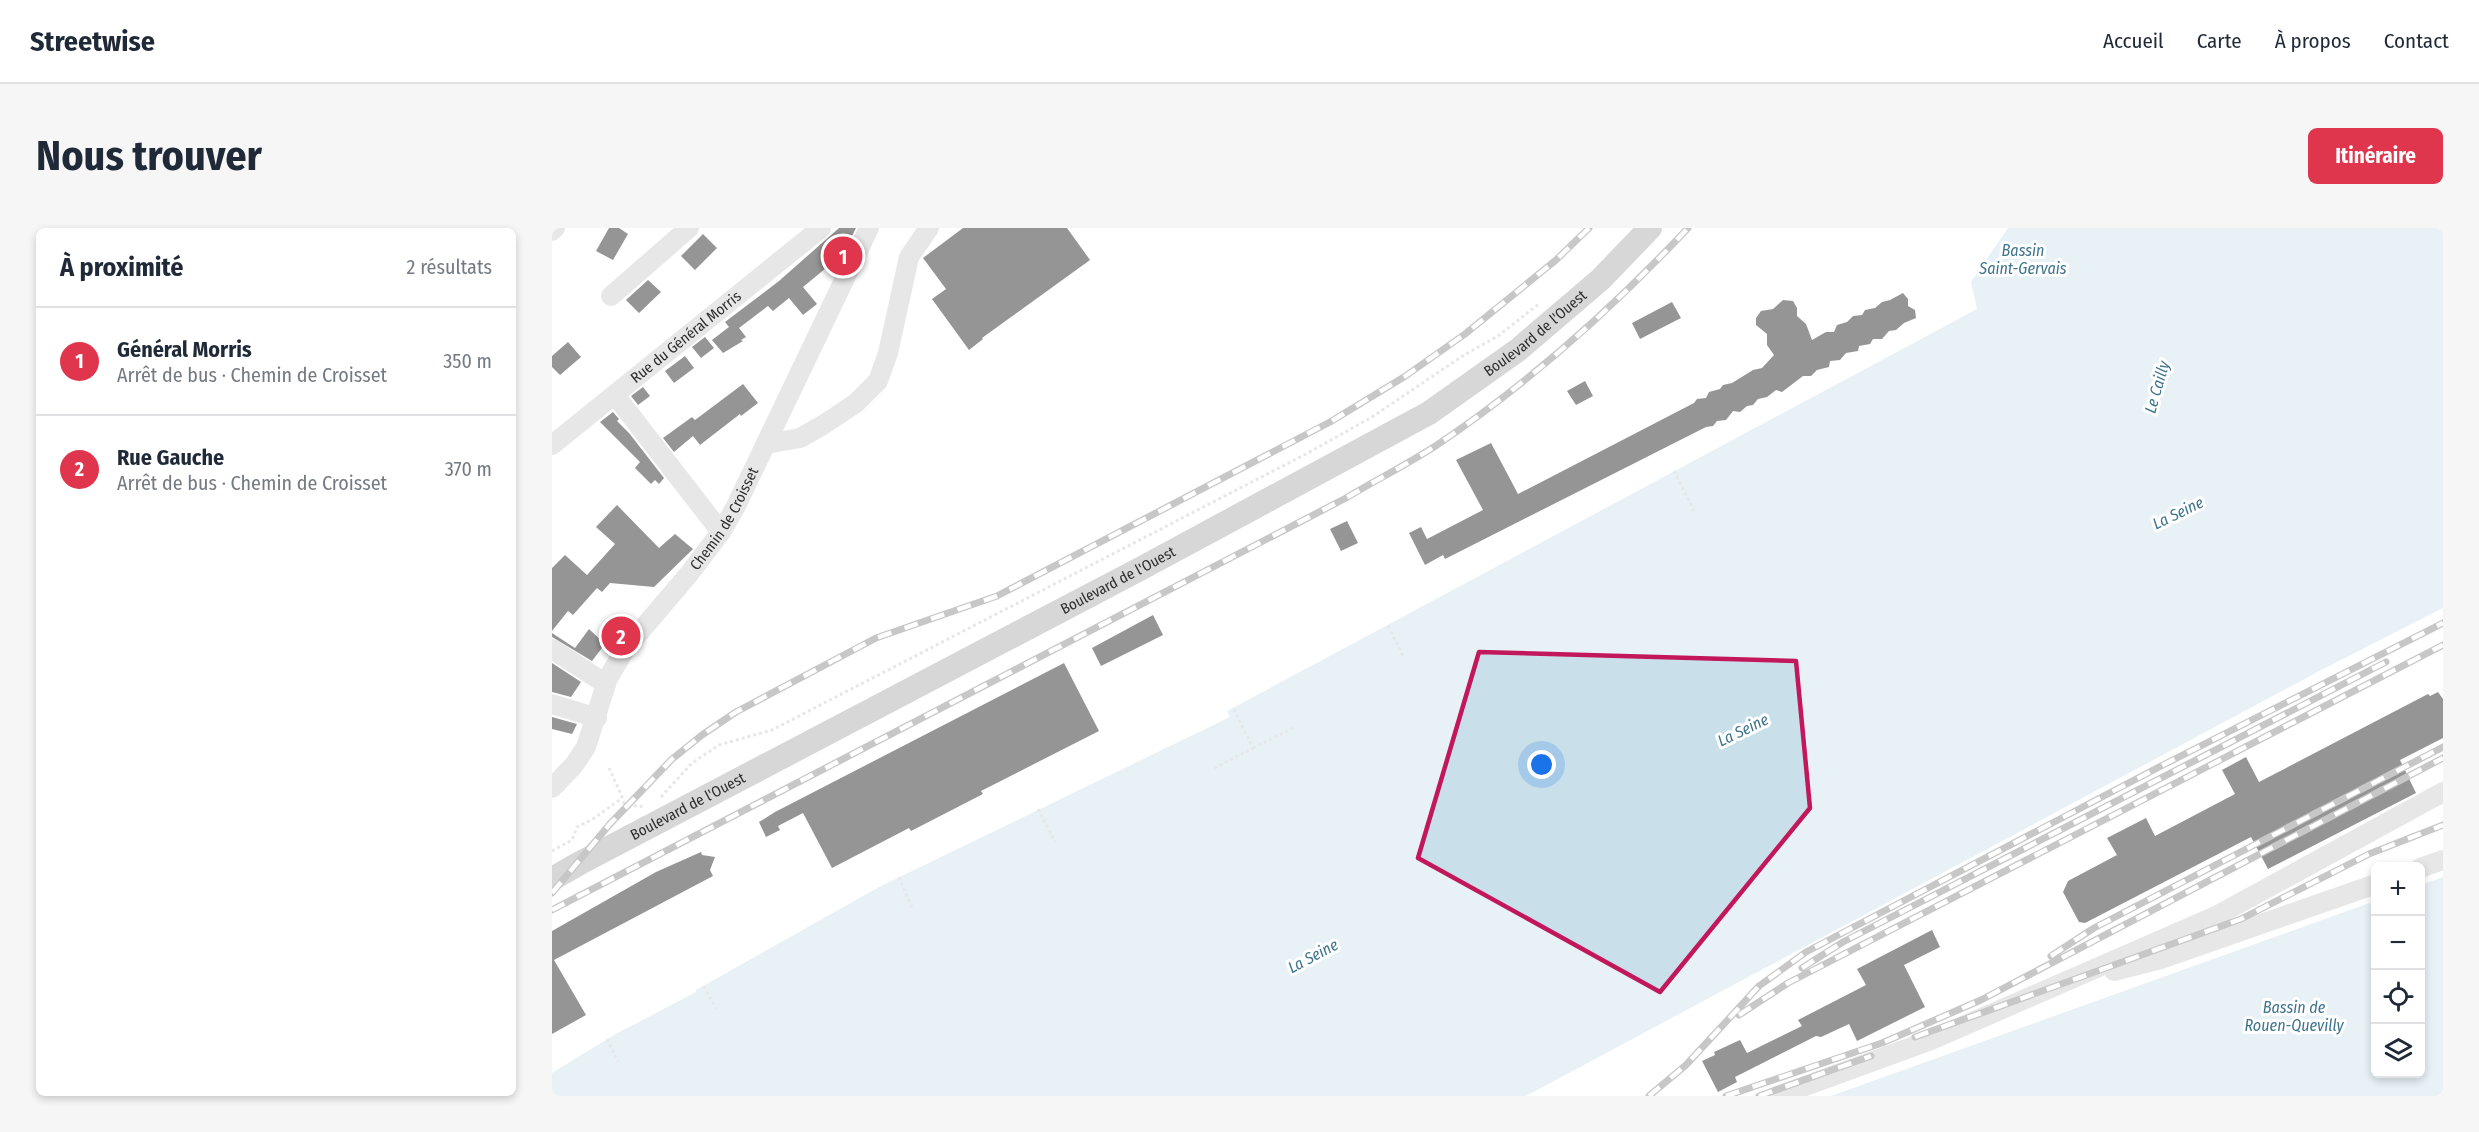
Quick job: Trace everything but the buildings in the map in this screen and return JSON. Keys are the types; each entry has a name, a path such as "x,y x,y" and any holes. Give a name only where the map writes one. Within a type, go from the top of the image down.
{"main road":[{"name":"Boulevard de l'Ouest","path":"552,879 1140,569 1429,413 1518,350 1601,279 1650,228"}],"street":[{"path":"610,296 689,228"},
{"name":"Rue du Général Morris","path":"552,445 821,228"},
{"name":"Chemin de Croisset","path":"552,788 574,765 586,747 606,684 626,648 689,574 721,532 735,508 869,228"},
{"path":"766,444 800,438 856,403 878,381 888,353 909,257 928,228"},
{"path":"615,395 721,532"},
{"path":"552,649 606,684"},
{"path":"552,704 597,718"},
{"path":"1778,1096 1931,1040 2216,916 2443,792"},
{"path":"2425,867 2443,860"},
{"path":"2059,985 2161,959 2371,886"}],"path":[{"path":"654,801 672,786 692,763 719,745 771,730 1306,454 1372,417 1480,346"},
{"path":"1674,471 1694,511"},
{"path":"1388,626 1404,658"},
{"path":"1233,708 1253,748"},
{"path":"1214,768 1295,727"},
{"path":"609,768 624,801"},
{"path":"552,851 572,840 577,827 593,819 618,801 639,807 647,805"},
{"path":"1038,809 1055,842"},
{"path":"899,877 912,908"},
{"path":"704,986 716,1009"},
{"path":"608,1039 618,1062"}],"highlighted area":[{"path":"1479,652 1796,661 1810,808 1660,992 1418,858"}],"water":[{"path":"2008,228 2443,228 2443,608 2325,668 1526,1096 552,1096 552,1073 614,1035 696,992 879,887 1230,717 1227,711 1977,309 1971,282"},
{"name":"Bassin de Rouen-Quevilly","path":"2443,877 2443,1096 1831,1096 2371,902 2371,1078 2425,1078 2425,884"}],"railway":[{"path":"552,893 609,825 671,760 736,712 876,638 997,596 1330,422 1404,377 1465,334 1556,260 1589,228"},
{"path":"552,910 1346,498 1415,459 1471,421 1568,344 1630,287 1688,228"},
{"path":"1649,1096 1686,1065 1759,986 1806,952 2163,765 2443,623"},
{"path":"1739,1015 1788,983 2443,645"},
{"path":"1802,968 1843,942 2386,662"},
{"path":"2051,956 2094,928 2443,747"},
{"path":"1726,1096 1882,1043 1981,1000 2443,758"},
{"path":"1915,1037 2241,919 2369,854 2443,825"},
{"path":"1759,1096 1871,1056"}],"place":[{"name":"Général Morris","path":"843,256"},
{"name":"Rue Gauche","path":"621,636"}],"water label":[{"name":"Bassin Saint-Gervais","path":"2023,259"},
{"name":"Le Cailly","path":"2157,387"},
{"name":"La Seine","path":"2178,513"},
{"name":"La Seine","path":"1743,730"},
{"name":"La Seine","path":"1313,956"}]}
